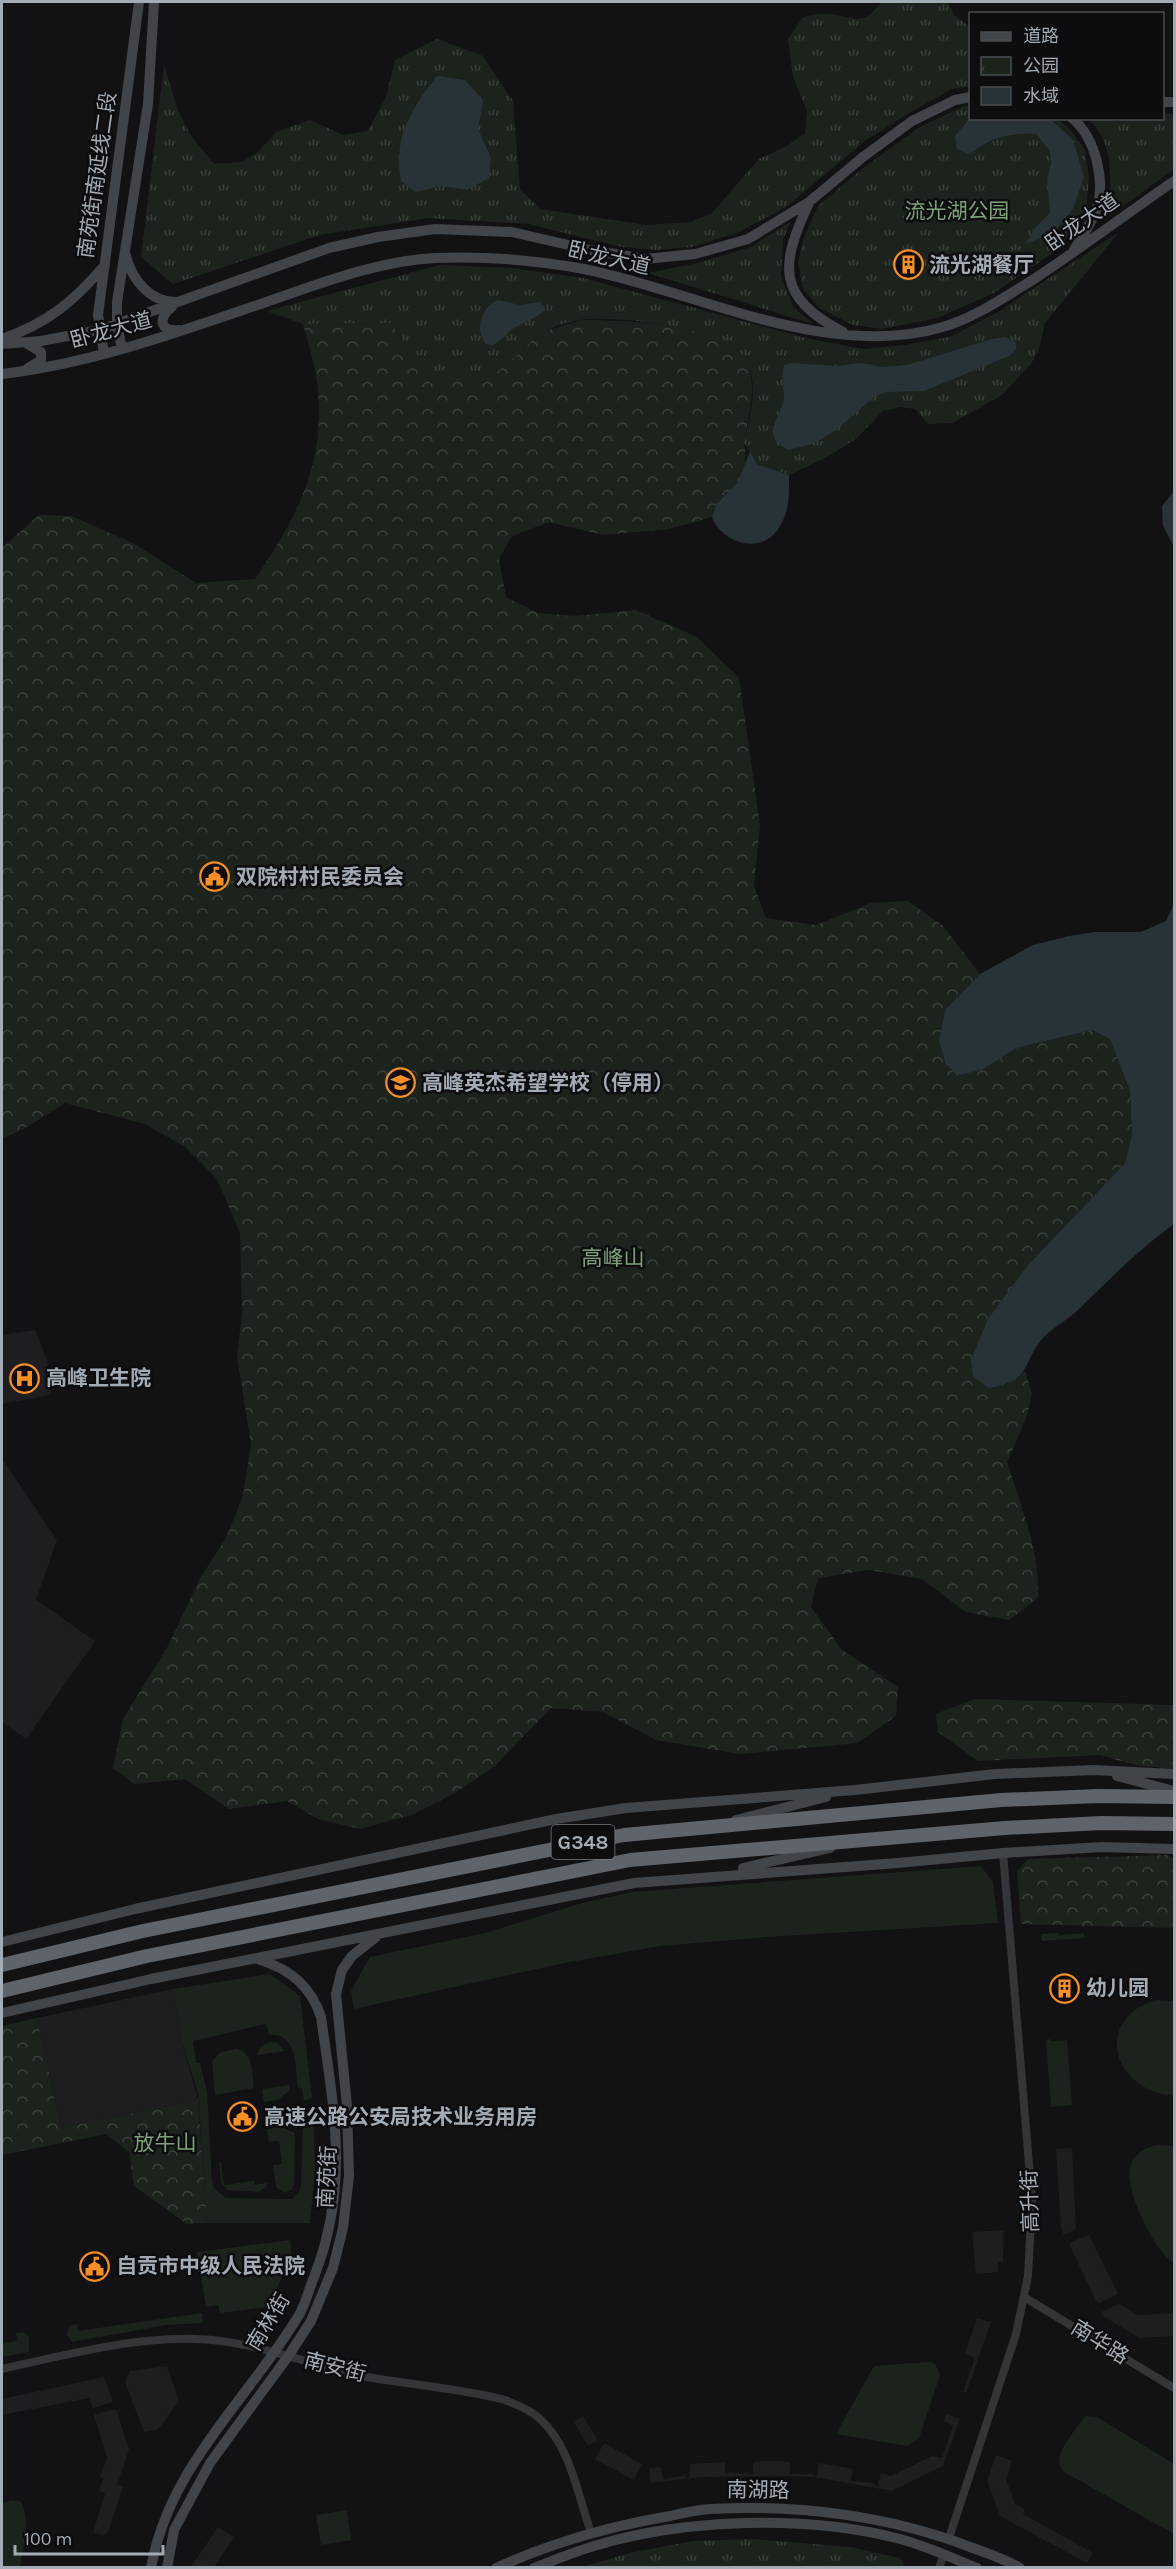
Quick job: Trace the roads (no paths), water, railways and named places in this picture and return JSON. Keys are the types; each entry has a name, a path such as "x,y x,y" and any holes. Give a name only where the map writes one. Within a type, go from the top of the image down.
{"highway":[{"name":"G348","path":"2,1965 143,1931 564,1845 624,1835 1001,1800 1098,1796 1174,1797"},
{"name":"G348","path":"2,1991 147,1956 630,1860 1005,1828 1101,1823 1174,1824"}],"main road":[{"name":"南苑街南延线二段","path":"104,354 98,315 139,2"},
{"name":"南苑街南延线二段","path":"122,349 117,325 125,248 148,104 154,2"},
{"name":"卧龙大道","path":"2,344 25,343 99,330 329,248 435,228 512,232 645,260 695,254 748,239 809,202 862,157 912,121 955,100 969,97"},
{"path":"1073,253 1096,212 1100,179 1095,150 1080,125 1074,120"},
{"name":"卧龙大道","path":"2,374 104,354 186,329 329,280 380,266 432,258 507,258 584,270 800,329 853,336 899,336 944,327 997,303 1073,253 1174,181"},
{"path":"809,202 793,236 788,257 790,278 800,303 819,319 853,336"},
{"path":"125,248 130,271 138,284 167,302 179,303"},
{"path":"2,339 32,328 67,306 105,265"},
{"path":"179,303 164,313 162,320 164,327 169,330 186,329"},
{"path":"24,371 41,360 40,352 25,343"},
{"path":"2,1942 135,1909 556,1819 626,1808 855,1790 962,1777 1094,1770 1174,1774"},
{"path":"1094,1770 1174,1791"},
{"path":"701,1829 855,1790"},
{"path":"710,1876 854,1842"},
{"path":"2,2013 128,1984 633,1882 1003,1853 1102,1847 1174,1849"},
{"name":"南苑街","path":"290,2355 311,2321 333,2268 348,2196 349,2139 336,2013 338,1984 342,1970 352,1956 378,1935"},
{"name":"南林街","path":"151,2568 159,2528 198,2454 275,2352 300,2313 320,2263 330,2226 337,2177 337,2140 321,2017 316,2001 292,1974 280,1966 257,1959"},
{"name":"南林街","path":"167,2568 174,2530 210,2463 290,2355"},
{"name":"南湖路","path":"496,2568 591,2533 708,2509 758,2508 862,2517 907,2525 949,2538 1020,2568"},
{"name":"南湖路","path":"534,2568 595,2545 708,2524 762,2523 859,2531 901,2539 977,2568"}],"street":[{"name":"高升街","path":"949,2538 1007,2364 1024,2296 1030,2255 1032,2200 1003,1853"},
{"name":"南华路","path":"1024,2296 1174,2388"},
{"name":"南安街","path":"2,2369 52,2358 170,2339 221,2341 290,2355 317,2365 363,2376 494,2397 525,2408 548,2428 562,2450 591,2533"},
{"path":"939,2568 944,2554"}],"water":[{"path":"437,76 465,80 483,100 478,129 491,158 489,178 467,190 443,186 415,192 401,181 399,165 402,138 412,112"},
{"path":"969,119 1051,120 1073,140 1084,177 1073,209 1053,233 1025,244 1035,228 1050,213 1047,179 1052,160 1049,150 1036,134 1016,134 1000,137 969,154 957,149 955,136"},
{"path":"498,300 520,305 540,302 545,309 539,315 512,329 493,345 486,344 480,332 481,319 487,308"},
{"path":"1005,337 1016,343 1016,350 1009,356 924,391 886,392 874,397 836,430 813,444 788,450 775,439 773,429 784,398 784,365 792,363 837,366 861,363 883,367 907,365"},
{"path":"750,451 757,464 789,475 788,502 783,522 771,537 753,544 742,543 724,534 712,517 717,504 738,482"},
{"path":"1174,491 1174,547 1163,526 1162,506"},
{"path":"1174,904 1174,1224 1137,1254 1075,1313 1047,1334 1020,1375 1013,1380 989,1388 973,1377 971,1360 988,1319 1029,1264 1125,1163 1132,1135 1130,1091 1110,1039 1092,1030 1016,1048 982,1070 959,1075 946,1065 939,1041 945,1010 980,974 1033,945 1095,932 1141,932 1166,921"}],"place":[{"name":"流光湖餐厅","path":"908,265"},
{"name":"双院村村民委员会","path":"215,877"},
{"name":"高峰英杰希望学校（停用）","path":"401,1083"},
{"name":"高峰卫生院","path":"25,1378"},
{"name":"幼儿园","path":"1065,1988"},
{"name":"高速公路公安局技术业务用房","path":"243,2117"},
{"name":"自贡市中级人民法院","path":"95,2266"}],"park label":[{"name":"流光湖公园","path":"957,211"},
{"name":"高峰山","path":"613,1258"},
{"name":"放牛山","path":"165,2143"}]}
